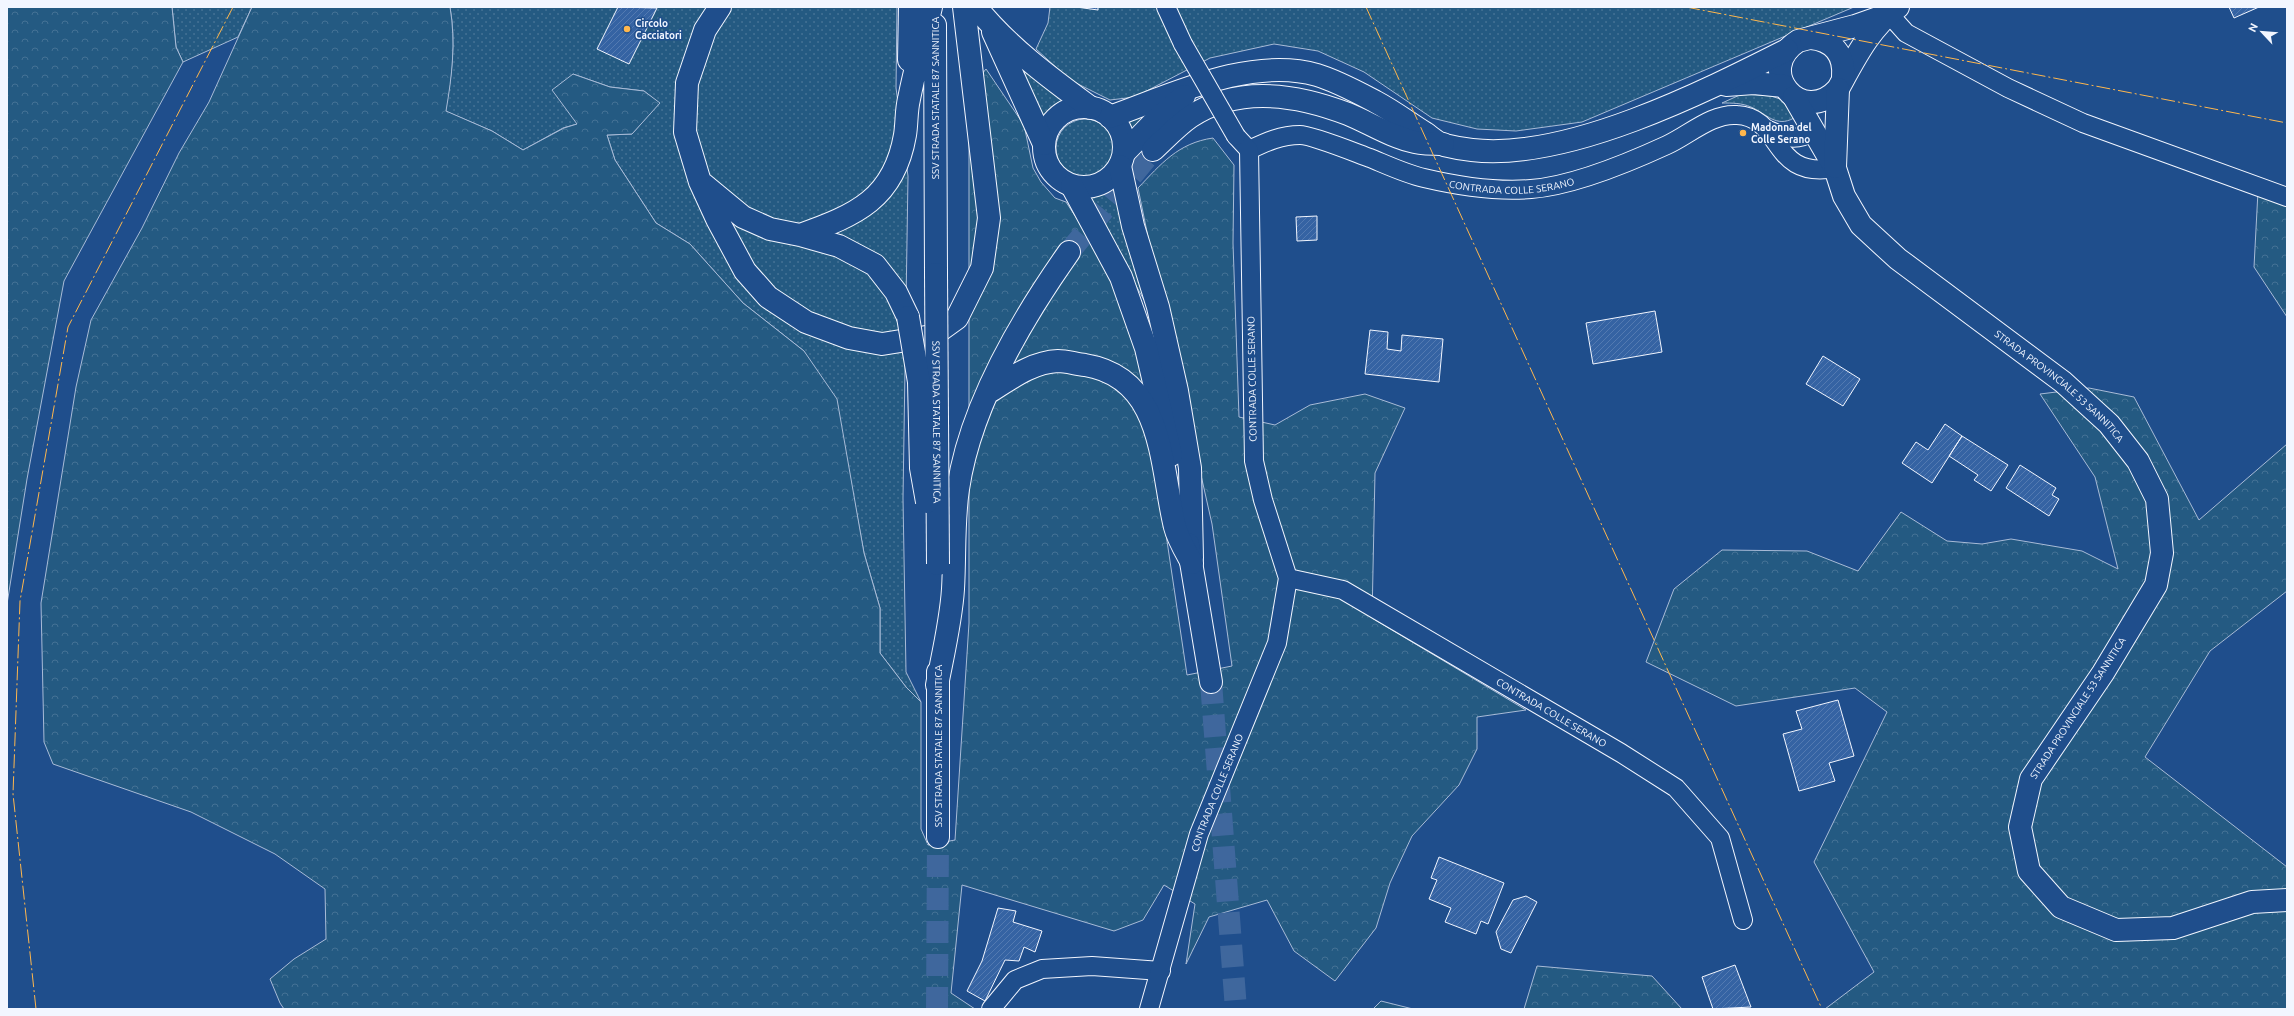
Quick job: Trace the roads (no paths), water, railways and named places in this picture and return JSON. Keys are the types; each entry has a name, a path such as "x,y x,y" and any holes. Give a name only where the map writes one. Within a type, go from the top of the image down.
{"main road":[{"path":"720,7 705,30 687,83 685,132 700,182 716,219 745,271 768,297 806,322 849,338 882,344 932,336 957,318 982,268 989,218 964,7"},
{"path":"800,235 840,221 873,201 897,167 905,134 908,100 910,7"},
{"path":"908,100 931,7"},
{"name":"SSV STRADA STATALE 87 SANNITICA","path":"935,7 938,837"},
{"path":"1153,150 1190,117 1233,97 1267,95 1298,99 1347,114 1392,135 1415,142 1443,144 1474,150 1514,150 1555,144 1600,131 1714,86 1787,50 1798,41 1855,26 1893,10"},
{"name":"STRADA PROVINCIALE 53 SANNITICA","path":"1789,92 1809,102 1817,102 1829,97 1840,83 1861,47 1893,10"},
{"path":"982,15 1045,75 1101,112 1122,133 1122,160 1133,226 1158,307 1177,391 1190,468 1192,563"},
{"path":"982,15 1044,144 1048,165 1058,178 1072,186 1086,188 1100,184 1111,177 1122,160 1156,120 1194,87"},
{"name":"STRADA PROVINCIALE 53 SANNITICA","path":"1811,38 1825,41 1836,50 1843,63 1840,83 1835,168"},
{"name":"STRADA PROVINCIALE 53 SANNITICA","path":"1787,50 1780,68 1789,92 1815,131 1835,168 1844,196 1861,225 1898,259 2063,382 2109,424 2138,461 2157,499 2162,553 2156,585 2103,673 2031,779 2020,827 2029,871 2061,907 2116,930 2173,928 2252,902 2287,900"},
{"path":"1044,144 1048,131 1055,120 1066,112 1078,108 1101,112 1241,74 1278,69 1316,75 1351,89 1385,107 1443,144"},
{"path":"1714,86 1738,83 1789,92"},
{"path":"700,182 743,217 770,229 800,235 839,246 875,265 896,292 908,317 919,382 921,468 938,564"},
{"path":"1072,186 1121,278 1146,348 1165,424 1192,563 1211,682"},
{"path":"938,685 953,592 958,490 971,432 1010,346 1035,299 1069,252"},
{"path":"989,392 1026,369 1058,361 1095,367 1128,382 1144,402 1154,425 1175,529 1192,563"}],"street":[{"path":"1166,7 1183,44 1236,136 1249,150"},
{"path":"1893,10 1906,33 2008,88 2083,123 2287,197"},
{"name":"CONTRADA COLLE SERANO","path":"1150,1009 1199,834 1277,643 1288,578 1263,500 1254,461 1249,150 1277,137 1302,135 1423,178 1489,189 1532,189 1576,180 1668,145 1720,117 1736,114 1750,117 1766,129 1789,160 1804,169 1820,171 1835,168"},
{"name":"CONTRADA COLLE SERANO","path":"1766,129 1794,139 1802,138 1815,131"},
{"name":"CONTRADA COLLE SERANO","path":"1288,578 1343,590 1614,749 1676,788 1720,838 1743,920"},
{"path":"991,1009 1015,980 1042,969 1092,966 1161,971"}],"tunnel":[{"path":"1069,252 1153,150"},
{"path":"1211,682 1236,1009"},
{"path":"937,1009 938,837"}],"place":[{"name":"Circolo Cacciatori","path":"627,29"},
{"name":"Madonna del Colle Serano","path":"1743,133"}]}
